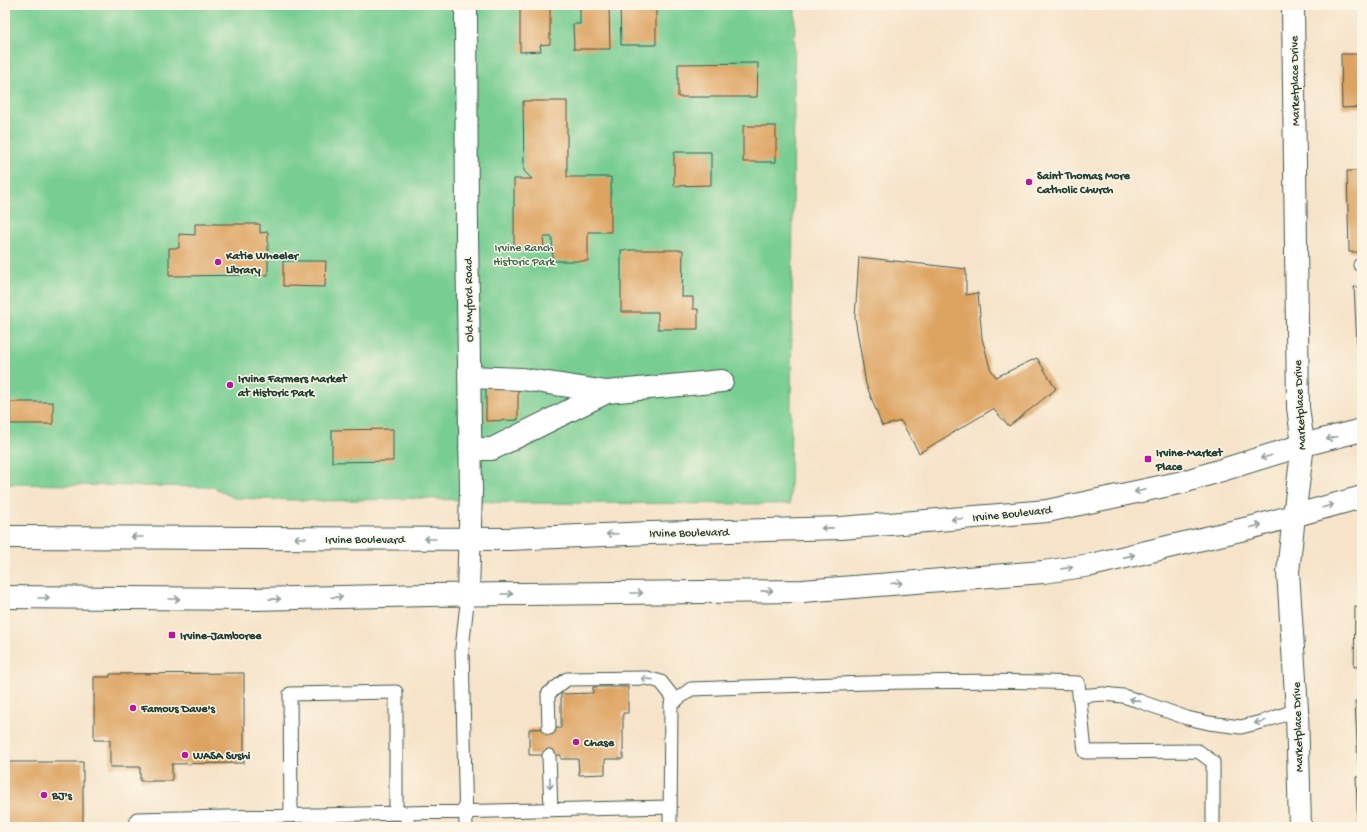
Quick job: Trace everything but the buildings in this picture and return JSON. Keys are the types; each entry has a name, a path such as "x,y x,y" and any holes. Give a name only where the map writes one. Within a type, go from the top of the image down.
{"main road":[{"name":"Old Myford Road","path":"466,5 466,234 471,490 468,594"},
{"name":"Marketplace Drive","path":"1293,5 1298,407 1303,445 1288,572 1297,710 1300,827"},
{"path":"469,377 522,379 607,392 722,381"},
{"path":"470,449 492,448 607,392"},
{"name":"Irvine Boulevard","path":"5,536 508,539 650,532 841,528 1047,511 1183,482 1303,445 1362,430"},
{"path":"5,597 253,599 468,594 804,591 1043,572 1091,565 1253,527 1362,496"}],"lane":[{"path":"466,827 462,649 468,594"},
{"path":"548,728 548,694 567,679 647,678 661,682 676,701"},
{"path":"670,827 671,704 691,689 962,681 1028,681 1078,682 1085,752 1198,751 1213,762 1213,827"},
{"path":"291,816 290,694 396,692 401,813 407,827"},
{"path":"1079,696 1103,694 1123,696 1209,724 1241,727 1265,721 1297,710"},
{"path":"550,756 550,810"},
{"path":"137,827 137,819 670,807"}],"green space":[{"name":"Irvine Ranch Historic Park","path":"5,5 795,5 790,504 517,503 419,498 324,501 234,498 213,487 5,484"}],"place":[{"name":"Saint Thomas More Catholic Church","path":"1029,182"},
{"name":"Katie Wheeler Library","path":"218,262"},
{"name":"Irvine Farmers Market at Historic Park","path":"230,385"},
{"name":"Irvine-Market Place","path":"1148,459"},
{"name":"Irvine-Jamboree","path":"172,635"},
{"name":"Famous Dave's","path":"133,708"},
{"name":"Chase","path":"576,742"},
{"name":"WASA Sushi","path":"185,755"},
{"name":"BJ's","path":"44,795"}]}
